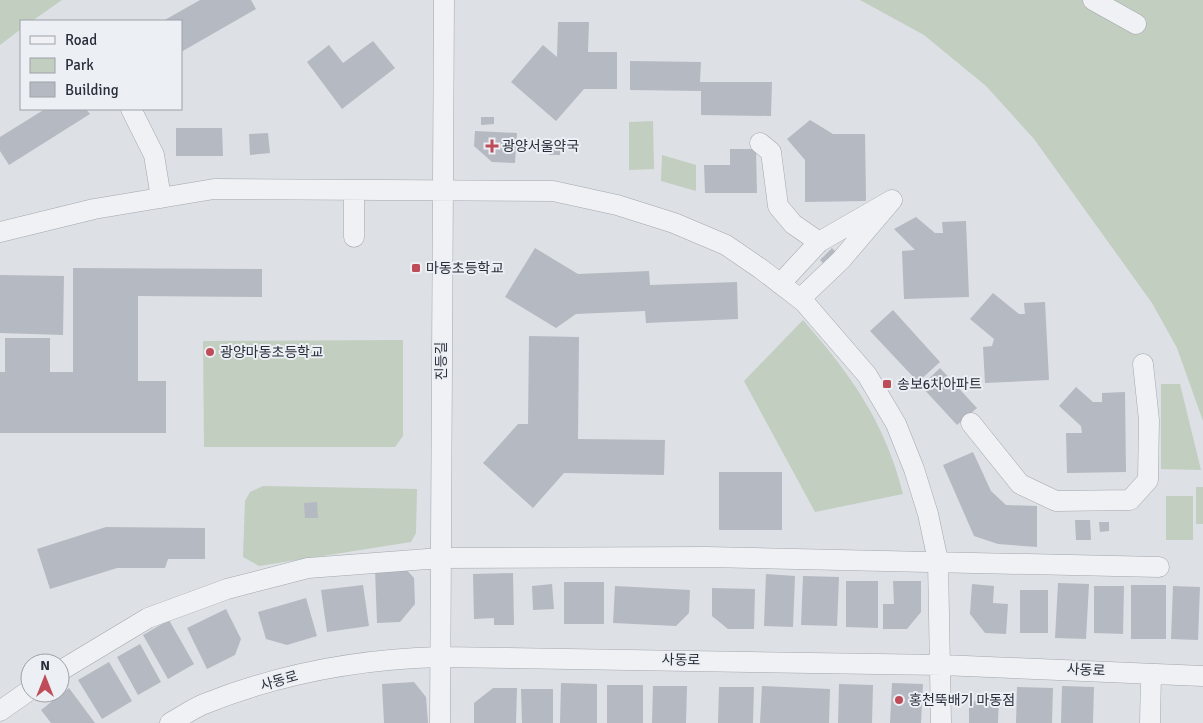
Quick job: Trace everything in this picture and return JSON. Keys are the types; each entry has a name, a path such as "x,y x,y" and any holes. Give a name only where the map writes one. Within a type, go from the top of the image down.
{"street":[{"name":"진등길","path":"440,723 444,0"},
{"path":"1093,0 1136,24"},
{"path":"131,110 154,156 161,198"},
{"path":"760,143 771,152 778,206 793,224 819,242"},
{"path":"0,232 94,209 214,189 553,191 617,205 674,223 726,245 800,299 840,341 867,375 896,424 914,469 928,514 938,561 942,665 941,723"},
{"path":"354,190 354,237"},
{"path":"780,284 819,242 892,200 841,260 800,299"},
{"path":"971,423 1020,484 1056,501 1130,500 1148,480 1149,420 1143,364"},
{"path":"70,665 148,618 226,589 308,568 441,558 708,556 1159,567"},
{"name":"사동로","path":"170,723 202,705 295,675 374,661 440,657 942,665 1203,676"},
{"path":"1150,723 1151,674"},
{"path":"0,711 20,697"}],"green space":[{"path":"0,0 62,0 33,20 20,20 20,30 0,45"},
{"path":"860,0 1203,0 1203,421 1177,348 1152,303 1034,139 986,86 924,35"},
{"path":"653,121 654,169 629,170 629,122"},
{"path":"662,155 696,165 696,191 661,181"},
{"path":"803,320 836,360 864,401 887,444 903,494 815,512 744,381"},
{"path":"403,340 403,436 395,447 204,447 203,341"},
{"path":"1161,384 1180,384 1201,470 1161,469"},
{"path":"263,486 417,489 416,533 411,542 259,566 243,557 245,501 250,492"},
{"path":"1196,487 1203,487 1203,524 1196,524"},
{"path":"1166,496 1193,496 1193,540 1166,540"}],"building":[{"path":"200,0 251,0 256,9 182,51 182,20 165,20"},
{"path":"558,22 589,22 588,52 617,52 617,89 584,89 556,121 511,82 543,45 557,57"},
{"path":"373,41 395,68 342,109 307,62 329,45 343,63"},
{"path":"630,61 701,62 700,82 772,82 771,116 701,115 701,91 630,90"},
{"path":"43,110 87,110 90,114 9,165 0,151 0,137"},
{"path":"481,117 494,117 494,124 481,125"},
{"path":"810,120 833,134 865,134 866,201 805,202 805,160 787,139"},
{"path":"176,128 222,128 223,156 176,156"},
{"path":"475,131 517,133 515,163 492,162 474,146"},
{"path":"268,133 270,153 250,155 249,134"},
{"path":"549,141 560,141 560,155 549,155"},
{"path":"730,149 756,149 757,193 705,193 704,165 730,165"},
{"path":"916,217 935,233 943,233 942,222 966,221 969,297 904,299 902,251 915,250 894,229"},
{"path":"535,248 578,274 649,271 650,285 737,282 738,319 646,323 645,311 576,314 556,328 505,297"},
{"path":"832,248 839,255 827,267 820,260"},
{"path":"73,268 262,269 262,297 138,296 138,381 166,381 166,433 0,433 0,372 5,372 5,338 50,338 50,372 73,372"},
{"path":"0,275 64,276 63,335 0,333"},
{"path":"993,293 1019,314 1025,314 1024,303 1045,302 1049,380 985,383 983,347 992,346 994,339 970,319"},
{"path":"893,310 940,362 918,382 870,331"},
{"path":"529,336 579,337 578,439 665,440 664,475 564,473 533,508 483,463 518,424 528,424"},
{"path":"940,368 977,408 957,425 921,386"},
{"path":"1076,387 1093,402 1102,402 1102,393 1125,392 1126,472 1067,473 1066,433 1082,433 1081,426 1059,406"},
{"path":"973,452 991,491 1006,505 1037,506 1037,547 998,544 974,536 943,465"},
{"path":"719,472 782,472 782,530 719,530"},
{"path":"317,502 318,518 305,518 304,503"},
{"path":"1075,520 1090,520 1091,540 1076,540"},
{"path":"1099,522 1109,522 1109,531 1100,532"},
{"path":"106,527 205,528 205,559 168,559 165,568 117,568 50,589 37,549"},
{"path":"405,568 414,578 415,604 400,622 377,623 375,569"},
{"path":"513,573 514,625 494,625 494,618 474,619 473,574"},
{"path":"766,574 795,576 793,627 764,626"},
{"path":"803,576 839,577 837,626 801,625"},
{"path":"846,581 878,581 878,628 846,627"},
{"path":"893,581 921,581 921,612 907,629 883,629 883,604 894,604"},
{"path":"564,582 604,582 604,624 564,624"},
{"path":"1058,583 1089,584 1086,639 1055,638"},
{"path":"552,584 554,609 533,610 532,586"},
{"path":"972,584 994,586 993,603 1008,604 1006,634 985,633 970,614"},
{"path":"363,585 369,626 327,632 321,590"},
{"path":"1131,585 1166,585 1166,639 1131,639"},
{"path":"615,586 690,590 689,613 676,626 613,623"},
{"path":"1094,586 1124,586 1123,634 1094,633"},
{"path":"1173,586 1200,587 1198,640 1171,639"},
{"path":"712,588 755,589 754,629 728,629 712,616"},
{"path":"1020,590 1048,590 1048,633 1020,633"},
{"path":"306,598 317,636 287,645 266,639 258,612"},
{"path":"226,609 241,639 235,655 207,669 187,628"},
{"path":"169,620 194,664 168,679 143,635"},
{"path":"140,644 161,682 138,695 117,657"},
{"path":"109,662 132,701 102,719 78,680"},
{"path":"414,682 426,697 428,723 384,723 382,684"},
{"path":"561,683 597,684 597,723 560,723"},
{"path":"892,683 923,684 921,723 890,723"},
{"path":"839,684 873,685 872,723 838,723"},
{"path":"607,685 643,685 643,723 607,723"},
{"path":"653,686 687,686 686,723 652,723"},
{"path":"762,686 830,689 829,723 760,723"},
{"path":"1062,686 1094,687 1093,723 1061,723"},
{"path":"719,687 754,687 753,723 718,723"},
{"path":"1017,687 1053,688 1052,723 1016,723"},
{"path":"493,688 517,688 516,723 474,723 474,703"},
{"path":"70,689 95,723 51,723 41,710 50,703 70,703"},
{"path":"521,689 553,689 553,723 522,723"},
{"path":"983,694 999,695 998,723 969,723 969,706"}],"place":[{"name":"광양서울약국","path":"492,146"},
{"name":"마동초등학교","path":"416,268"},
{"name":"광양마동초등학교","path":"210,352"},
{"name":"송보6차아파트","path":"887,384"},
{"name":"홍천뚝배기 마동점","path":"899,700"}]}
